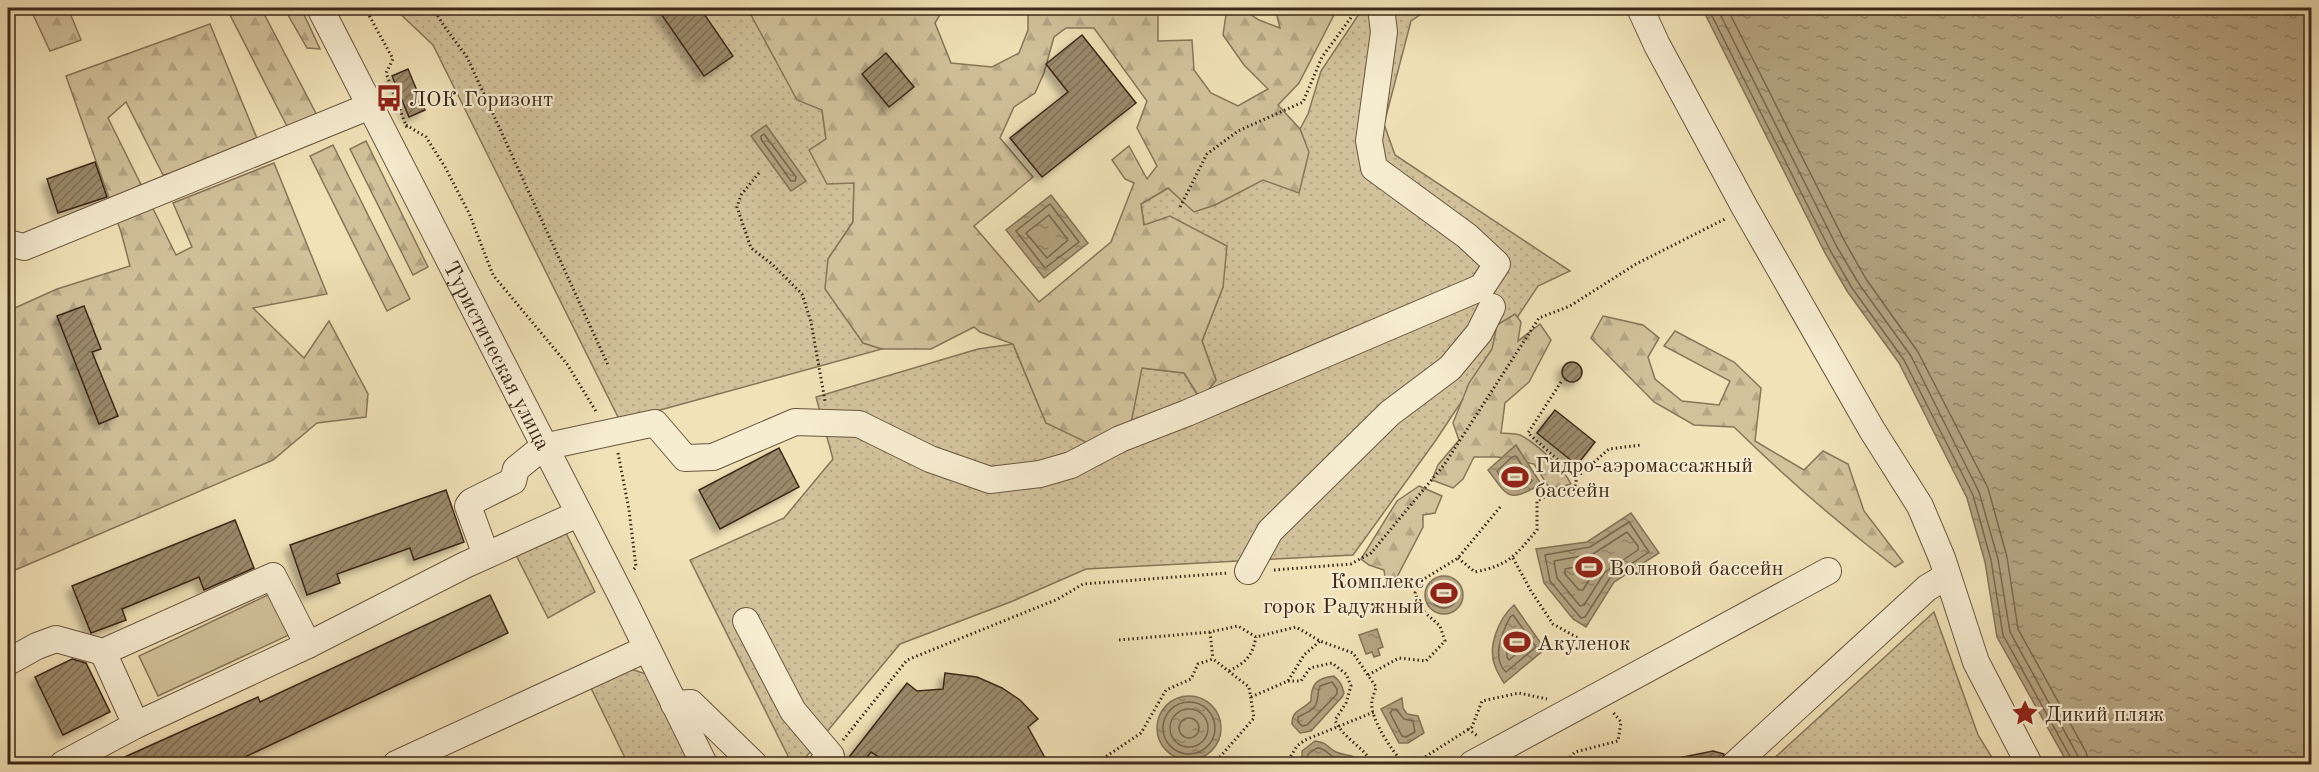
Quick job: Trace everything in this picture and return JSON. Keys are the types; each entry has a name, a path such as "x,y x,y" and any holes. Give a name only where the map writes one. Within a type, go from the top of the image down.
{"street":[{"name":"Туристическая улица","path":"320,8 704,765"},
{"path":"486,555 468,506 471,502 513,481 516,469 543,447 655,423 685,458 713,457 795,422 859,424 930,459 990,480 1040,474 1071,465 1120,439 1482,287 1497,264 1467,236 1374,168 1369,141 1384,32 1381,8"},
{"path":"1640,8 1657,45 1745,208 1872,430 1920,506 1976,662 2030,765"},
{"path":"8,243 24,247 370,106"},
{"path":"1248,572 1270,531 1390,413 1450,368 1479,333 1492,307"},
{"path":"63,765 136,724 308,645 486,555 578,514"},
{"path":"1472,765 1828,571"},
{"path":"8,662 37,646 56,639 103,651 273,576 308,645"},
{"path":"1735,765 1927,588 1947,576"},
{"path":"746,621 793,711 827,760"},
{"path":"396,765 646,649"},
{"path":"103,651 136,724"},
{"path":"674,704 691,703 754,765"}],"path":[{"path":"433,8 467,57 608,365"},
{"path":"1180,207 1208,154 1238,130 1303,102 1322,57 1358,8"},
{"path":"406,125 426,137 469,213 493,274 567,364 609,433 618,453 629,510 636,567 629,573"},
{"path":"759,173 741,195 737,207 752,248 802,294 811,322 828,423"},
{"path":"827,760 907,660 1058,599 1083,584 1351,564 1371,553 1444,465 1539,318 1570,306 1636,264 1745,208"},
{"path":"1561,382 1528,433 1577,477"},
{"path":"1458,558 1475,572 1497,567 1513,558 1537,530 1537,501 1552,493 1573,495 1577,477 1609,449 1641,445"},
{"path":"1368,675 1399,658 1426,661 1445,641 1440,626 1420,608 1415,593 1424,579 1458,558 1501,506"},
{"path":"1513,558 1553,624 1578,638"},
{"path":"1119,640 1210,632 1238,626 1256,637 1296,627 1320,641 1353,653 1376,687 1371,703 1377,722 1404,765"},
{"path":"1209,765 1219,758 1254,718 1250,687 1213,659 1210,632"},
{"path":"1229,671 1242,664 1253,652 1256,637"},
{"path":"1288,681 1304,655 1320,641"},
{"path":"1095,765 1141,733 1166,690 1191,679 1198,664 1213,659"},
{"path":"1251,698 1288,681 1301,681 1310,668 1332,663 1346,674 1351,686 1346,703 1335,720 1338,728 1344,736 1360,746 1372,765"},
{"path":"1414,765 1472,727 1482,701 1519,693 1588,701 1620,722 1618,741 1575,752 1564,765"},
{"path":"1286,765 1297,746 1305,740 1374,712"}],"green space":[{"path":"30,8 68,8 81,40 50,51"},
{"path":"235,8 261,8 321,123 293,138 228,11"},
{"path":"284,8 301,8 320,49 307,48"},
{"path":"394,8 741,8 751,15 822,110 826,139 854,183 853,222 828,259 863,343 882,349 620,421 433,45"},
{"path":"741,8 944,8 935,23 951,63 992,67 1019,53 1028,30 1028,8 1158,8 1158,41 1192,40 1194,70 1211,93 1238,106 1268,89 1244,65 1223,35 1227,8 1241,8 1259,20 1280,28 1275,8 1340,8 1336,11 1299,83 1278,105 1300,129 1309,152 1299,193 1263,180 1215,205 1194,212 1168,188 1141,204 1144,225 1170,216 1227,246 1223,287 1202,341 1216,380 1201,400 1184,373 1142,368 1131,423 1098,448 1046,423 1013,344 980,332 974,327 931,349 882,349 863,343 825,289 828,259 853,222 854,183 827,184 809,150 826,139 822,110 797,100 751,15","holes":["1066,28 1094,28 1147,101 1137,128 1157,166 1147,179 1129,146 1112,160 1125,179 1134,183 1111,242 1039,302 974,226 1033,177 1000,138 1014,107 1035,93 1044,73 1054,37"]},
{"path":"1363,8 1430,8 1411,21 1384,124 1395,155 1570,271 1538,286 1436,440 1353,555 1086,569 1013,601 900,644 800,764 792,764 690,560 784,518 833,459 816,397 978,349 1013,344 1046,423 1131,423 1141,368 1184,373 1200,399 1216,380 1202,341 1223,287 1144,225 1141,204 1168,188 1215,205 1308,152 1300,129 1308,114 1321,71"},
{"path":"210,24 263,153 163,175 126,102 108,118 176,255 192,247 173,203 274,163 327,294 253,308 304,358 329,321 368,394 366,417 317,423 273,460 8,573 8,311 57,289 130,266 121,232 66,76"},
{"path":"366,141 428,267 413,275 350,149"},
{"path":"333,145 410,299 387,311 310,156"},
{"path":"1515,314 1521,322 1518,341 1540,324 1551,340 1529,382 1505,403 1501,433 1520,435 1533,444 1549,456 1571,484 1560,487 1548,486 1534,464 1498,457 1474,457 1463,479 1453,488 1432,480 1438,465 1459,440 1453,423 1469,383 1492,349 1497,325"},
{"path":"1603,316 1643,325 1659,338 1648,357 1655,379 1682,401 1719,405 1730,381 1664,346 1675,331 1734,362 1761,388 1755,441 1804,470 1823,451 1848,464 1864,511 1903,562 1895,567 1832,517 1734,427 1694,425 1654,402 1591,338"},
{"path":"1419,486 1442,496 1435,513 1423,515 1423,527 1397,577 1385,577 1384,570 1369,565 1361,559 1397,501"},
{"path":"564,529 595,592 548,618 516,555"},
{"path":"272,593 291,634 158,696 139,656"},
{"path":"1934,612 1978,735 1996,764 1768,764"},
{"path":"631,669 646,674 692,764 628,764 591,688"}],"water":[{"path":"1702,8 2311,8 2311,764 2068,764 1997,637 1985,562 1967,498 1899,363 1847,291 1825,253"},
{"path":"766,125 806,181 791,191 751,136"},
{"path":"1051,195 1088,243 1044,278 1006,230"},
{"name":"Гидро-аэромассажный бассейн","path":"1516,445 1541,484 1522,494 1510,495 1500,487 1488,470"},
{"name":"Волновой бассейн","path":"1631,513 1659,553 1614,582 1586,627 1573,619 1544,583 1536,549 1587,542"},
{"name":"Комплекс горок Радужный","path":"1444,576 1457,582 1463,595 1457,608 1444,614 1431,608 1425,595 1431,582"},
{"name":"Акуленок","path":"1514,605 1545,649 1504,683 1497,670 1492,650 1499,625"},
{"path":"1377,629 1383,647 1378,649 1380,655 1374,657 1372,652 1366,654 1359,635"},
{"path":"1334,676 1344,693 1342,697 1311,731 1300,733 1292,724 1294,715 1311,701 1312,690 1319,680"},
{"path":"1183,696 1195,696 1212,705 1219,716 1221,728 1219,740 1212,751 1195,760 1183,760 1171,755 1162,746 1157,734 1157,722 1162,710 1171,701"},
{"path":"1402,698 1403,708 1407,714 1418,716 1424,733 1408,743 1399,743 1381,709"},
{"path":"1315,741 1325,744 1336,752 1354,757 1362,764 1302,764 1302,751"}],"building":[{"path":"657,8 700,8 733,56 704,76"},
{"path":"1082,35 1136,103 1042,177 1010,138 1068,92 1046,64"},
{"path":"886,53 914,87 889,107 862,74"},
{"path":"408,69 425,110 409,117 392,76"},
{"path":"95,162 107,197 58,213 47,179"},
{"path":"84,306 101,349 92,352 118,416 99,424 57,316"},
{"path":"1572,362 1579,365 1582,372 1579,379 1572,382 1565,379 1562,372 1565,365"},
{"path":"1555,410 1595,442 1577,465 1537,433"},
{"path":"779,448 799,487 720,529 699,490"},
{"path":"446,490 464,542 414,560 410,548 337,574 340,583 307,595 290,545"},
{"path":"235,520 254,568 204,590 199,577 122,609 126,620 91,633 72,586"},
{"path":"490,595 508,633 228,765 107,765 258,697 260,702"},
{"path":"72,659 86,663 110,712 63,735 35,677"},
{"path":"945,673 977,677 1002,688 1020,700 1038,719 1028,727 1049,765 891,765 871,752 861,765 850,756 907,683 917,691 943,689"},
{"path":"1713,751 1724,754 1720,765 1679,765 1678,758"}],"place":[{"name":"ЛОК Горизонт","path":"389,98"},
{"name":"Гидро-аэромассажный бассейн","path":"1515,477"},
{"name":"Волновой бассейн","path":"1589,567"},
{"name":"Комплекс горок Радужный","path":"1444,593"},
{"name":"Акуленок","path":"1517,642"},
{"name":"Дикий пляж","path":"2025,713"}]}
